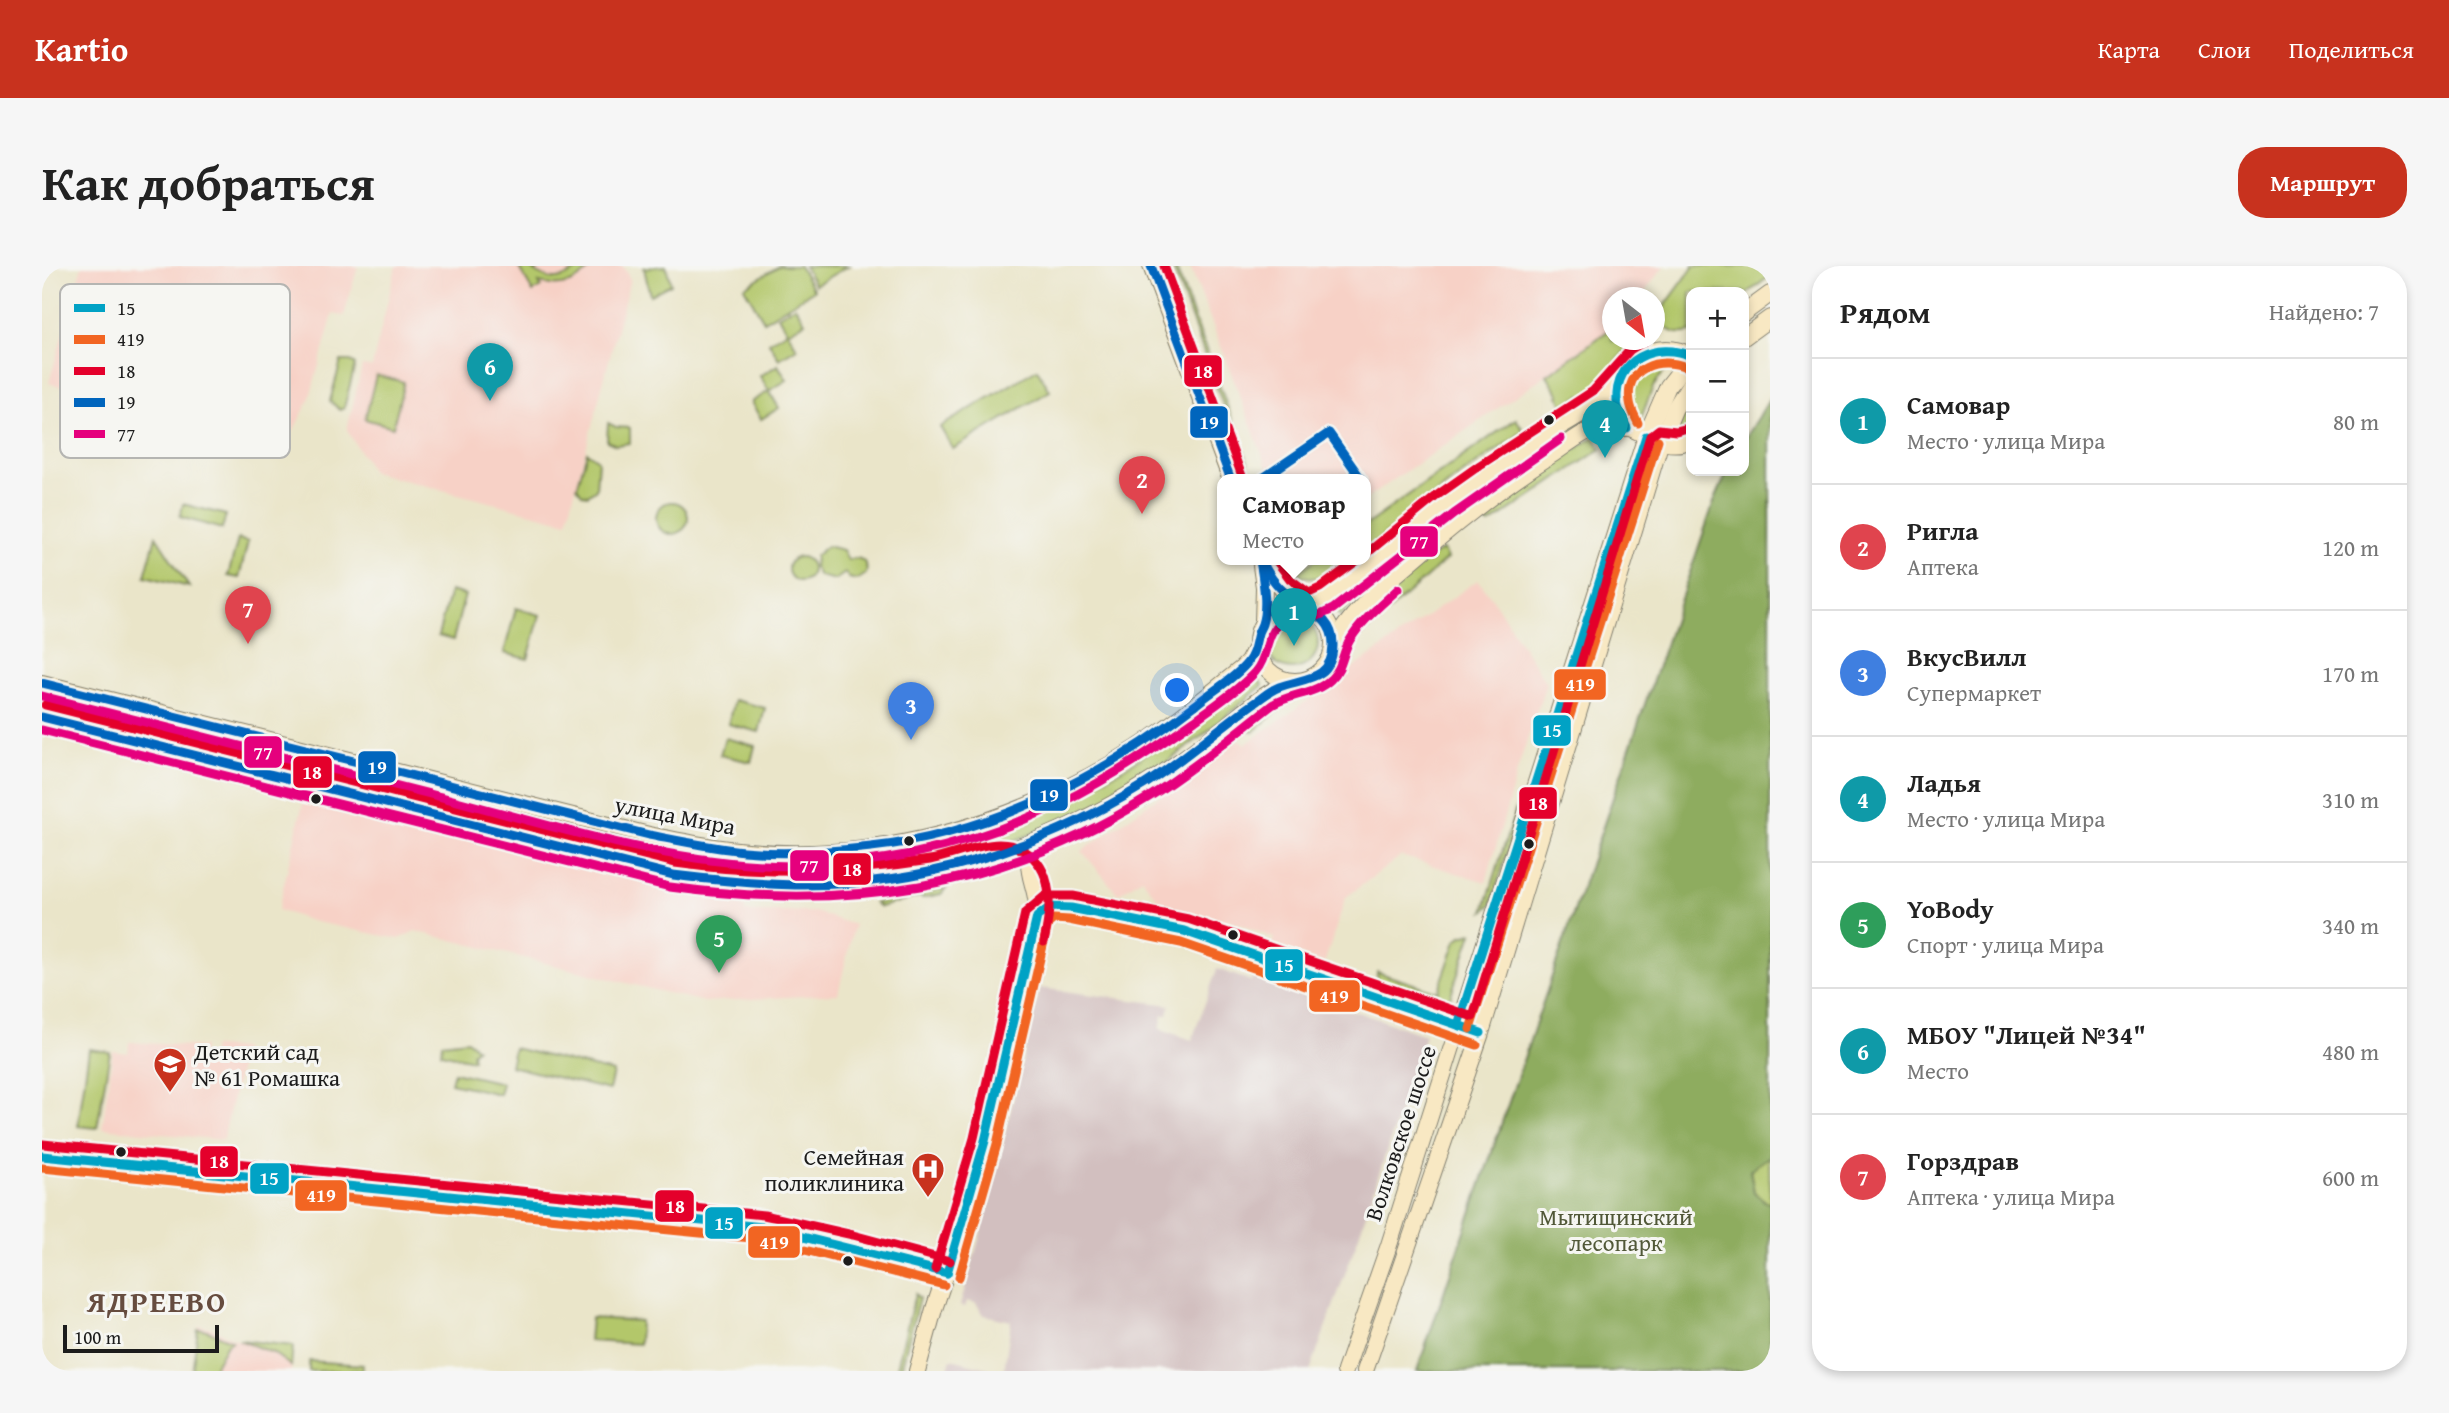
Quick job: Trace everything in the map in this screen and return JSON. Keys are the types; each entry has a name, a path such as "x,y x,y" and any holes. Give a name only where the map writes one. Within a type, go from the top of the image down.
{"main road":[{"path":"1151,266 1229,474"},
{"path":"1749,309 1770,293"},
{"path":"1749,333 1770,318"},
{"path":"1292,682 1270,671 1262,661 1257,646 1257,635 1272,612 1283,607 1306,605 1326,599 1352,581 1447,504 1518,453 1601,401 1620,382 1636,359 1654,350 1671,347 1686,354"},
{"name":"Волковское шоссе","path":"1365,1371 1481,1033 1668,386 1686,363"},
{"path":"1620,382 1618,407 1627,428"},
{"name":"Волковское шоссе","path":"1345,1371 1389,1245 1458,1025 1654,439 1686,390"},
{"path":"42,717 660,872 709,880 790,886 856,884 931,872 993,856 1045,837 1097,813 1196,750 1268,693 1292,682 1304,682 1321,672 1331,660 1334,643 1355,614 1394,576 1452,526 1520,475 1586,433 1611,424 1654,439 1676,444 1686,441"},
{"path":"1261,565 1264,587 1263,622"},
{"path":"1263,565 1280,589 1326,621 1334,643"},
{"name":"улица Мира","path":"42,683 649,835 727,849 815,852 886,846 925,839 1002,816 1074,785 1137,748 1174,721 1242,668 1257,646"},
{"path":"917,1371 933,1309 960,1232 989,1122 1037,917 1036,890 1028,860 1045,837"},
{"path":"993,856 1014,860 1030,873"},
{"path":"1036,890 1058,906 1184,931 1481,1033"},
{"path":"1037,917 1046,909 1058,906"},
{"path":"42,1156 763,1227 947,1273"}],"shaded area":[{"path":"82,266 358,266 344,316 333,314 309,401 290,435 290,284 77,284"},
{"path":"396,266 623,266 630,279 567,522 372,472 347,430 362,366 372,367"},
{"path":"1190,266 1664,266 1648,287 1602,287 1602,335 1371,496 1371,474 1270,474"},
{"path":"60,344 60,386 49,383"},
{"path":"1478,580 1546,683 1519,765 1486,882 1401,856 1346,897 1324,964 1272,945 1274,938 1228,920 1221,925 1208,923 1162,905 1142,878 1118,894 1082,851 1239,740 1246,744"},
{"path":"303,803 322,807 348,804 701,889 744,894 745,912 815,912 854,925 838,994 704,1002 415,931 399,939 311,921 278,910"},
{"path":"1217,969 1251,981 1253,977 1425,1035 1359,1235 1310,1371 1004,1371 1011,1321 984,1315 976,1303 967,1301 965,1307 960,1306 981,1232 1040,988 1170,1005 1168,1015 1163,1015 1160,1029 1192,1040"},
{"name":"Детский сад № 61 Ромашка","path":"129,1042 203,1047 201,1059 210,1060 213,1047 244,1049 223,1140 102,1128 113,1051 128,1053"},
{"path":"199,1326 209,1327 237,1340 293,1346 291,1371 192,1371"},
{"path":"951,1359 999,1371 947,1371"}],"green space":[{"path":"518,266 529,266 534,271 532,266 543,266 535,272 554,279 592,266 575,281 561,285 539,283 541,287 533,292"},
{"path":"666,266 671,284 650,295 644,268"},
{"path":"779,266 799,266 814,290 764,321 744,287"},
{"path":"804,266 848,266 815,285"},
{"path":"1172,266 1175,266 1248,462 1244,462"},
{"path":"1694,266 1770,266 1770,276 1749,292 1749,287 1686,287 1686,332 1674,332 1665,327 1665,306"},
{"path":"795,306 805,322 788,332 797,348 779,359 769,342 787,331 778,316"},
{"path":"1602,335 1602,350 1626,350 1604,386 1586,399 1580,396 1564,405 1547,375"},
{"path":"1659,357 1674,357 1653,387 1639,423 1628,402 1629,384 1639,369"},
{"path":"341,361 350,361 355,365 344,408 340,410 330,401"},
{"path":"778,365 787,380 769,391 760,376"},
{"path":"1037,369 1050,391 953,449 940,427"},
{"path":"376,375 404,382 393,427 365,419"},
{"path":"769,391 779,408 761,419 751,402"},
{"name":"Мытищинский лесопарк","path":"1770,398 1770,1156 1750,1170 1754,1192 1766,1202 1770,1202 1770,1371 1417,1371 1715,499 1726,476 1749,476 1749,433"},
{"path":"1609,404 1612,409 1538,457 1367,591 1340,616 1332,604 1480,489"},
{"path":"1686,408 1686,431 1674,436"},
{"path":"1516,419 1524,431 1454,480 1371,546 1371,521"},
{"path":"608,423 616,427 630,428 630,443 616,445 607,441"},
{"path":"1594,437 1601,449 1493,522 1488,524 1482,519 1497,501"},
{"path":"587,452 598,460 596,489 588,495 582,494 577,487"},
{"path":"672,502 683,507 688,518 683,529 672,534 661,529 656,518 661,507"},
{"path":"183,504 226,515 222,529 180,517"},
{"path":"156,536 189,587 145,576"},
{"path":"238,539 248,542 239,578 228,576"},
{"path":"827,546 843,550 848,560 862,560 867,569 866,574 857,580 849,578 845,573 835,580 819,576 814,567 815,556"},
{"path":"1443,550 1447,559 1348,647 1362,619 1386,591"},
{"path":"800,557 808,561 812,569 808,577 800,581 792,577 788,569 792,561"},
{"path":"1308,565 1344,565 1319,578 1297,573"},
{"path":"450,591 465,595 453,640 438,636"},
{"path":"516,608 540,615 528,659 504,653"},
{"path":"1292,617 1302,619 1310,625 1316,633 1316,653 1310,661 1302,667 1292,669 1282,667 1274,661 1268,653 1266,643 1268,633 1274,625 1282,619"},
{"path":"1251,672 1263,685 1220,721 1146,776 1075,815 1000,845 961,856 882,872 800,880 734,875 636,858 42,710 42,689 660,845 711,855 769,860 826,860 884,854 940,843 996,827 1050,806 1151,751"},
{"path":"1293,697 1253,732 1246,728 1232,728 1279,698"},
{"path":"734,700 765,708 759,732 728,724"},
{"path":"725,738 755,746 751,762 720,755"},
{"path":"1224,742 1208,756 1144,800 1181,766"},
{"path":"1520,795 1521,806 1491,905 1484,911"},
{"path":"946,888 941,894 921,896 880,907 875,903"},
{"path":"1472,933 1448,1003 1376,987 1377,972 1438,992 1456,941"},
{"path":"467,1040 477,1048 472,1053 473,1060 441,1053 442,1043"},
{"path":"514,1048 613,1072 609,1090 510,1066"},
{"path":"89,1049 110,1052 97,1128 78,1126"},
{"path":"454,1072 502,1083 499,1094 451,1083"},
{"path":"1769,1155 1770,1202 1766,1202 1754,1192 1750,1170"},
{"path":"915,1294 919,1298 901,1370 896,1371"},
{"path":"591,1318 640,1321 639,1344 589,1341"},
{"path":"198,1329 232,1341 227,1344 212,1371 192,1371"},
{"path":"239,1340 293,1346 291,1366 273,1353"},
{"path":"309,1361 363,1365 362,1371 309,1371"}],"transit line":[{"name":"19","path":"1151,266 1229,474"},
{"name":"18","path":"1164,266 1241,474"},
{"name":"18","path":"1371,550 1439,494 1593,391 1630,350"},
{"name":"15","path":"1627,428 1617,402 1622,375 1630,365 1651,353 1664,351 1686,354"},
{"name":"419","path":"1638,423 1631,405 1630,390 1638,373 1655,364 1686,367"},
{"name":"18","path":"935,1269 974,1138 1025,913 1045,896 1073,896 1188,919 1473,1017 1650,436 1659,429 1676,431 1686,428"},
{"name":"19","path":"1269,474 1329,433 1358,474"},
{"name":"15","path":"1458,1025 1646,436"},
{"name":"77","path":"42,696 655,851 701,859 794,866 888,858 950,845 1010,825 1080,793 1119,770 1195,720 1249,679 1259,666 1275,627 1284,619 1309,618 1333,609 1454,514 1561,439"},
{"name":"419","path":"1470,1029 1658,440"},
{"name":"19","path":"42,683 649,835 759,852 855,849 916,840 1002,815 1085,777 1162,730 1230,679 1250,659 1265,609 1261,565"},
{"name":"19","path":"42,717 673,875 795,885 886,879 975,860 1061,829 1142,786 1270,691 1322,672 1328,666 1333,646 1329,627 1318,615 1279,587 1264,565"},
{"name":"18","path":"1280,565 1290,579 1309,593 1351,565"},
{"name":"77","path":"42,730 670,887 734,894 858,894 918,886 977,873 1035,854 1092,829 1149,797 1272,705 1318,688 1331,679 1355,633 1398,589"},
{"name":"18","path":"45,705 675,863 739,870 834,870 930,860 989,845 1012,846 1034,858 1046,879 1049,904 1044,942"},
{"name":"15","path":"947,1273 985,1141 1037,917 1050,907 1071,908 1184,931 1481,1033"},
{"name":"419","path":"959,1277 997,1144 1048,924 1054,919 1181,943 1477,1045"},
{"name":"18","path":"43,1144 764,1215 950,1261"},
{"name":"15","path":"42,1156 763,1227 947,1273"},
{"name":"419","path":"42,1168 761,1239 944,1285"}],"place":[{"name":"МБОУ \"Лицей №34\"","path":"490,401"},
{"name":"Ладья","path":"1605,458"},
{"name":"Ригла","path":"1142,514"},
{"name":"Горздрав","path":"248,644"},
{"name":"Самовар","path":"1294,646"},
{"name":"ВкусВилл","path":"911,740"},
{"name":"YoBody","path":"719,973"},
{"name":"Детский сад № 61 Ромашка","path":"170,1094"},
{"name":"Семейная поликлиника","path":"928,1199"}],"district":[{"name":"ЯДРЕЕВО","path":"157,1301"}]}
